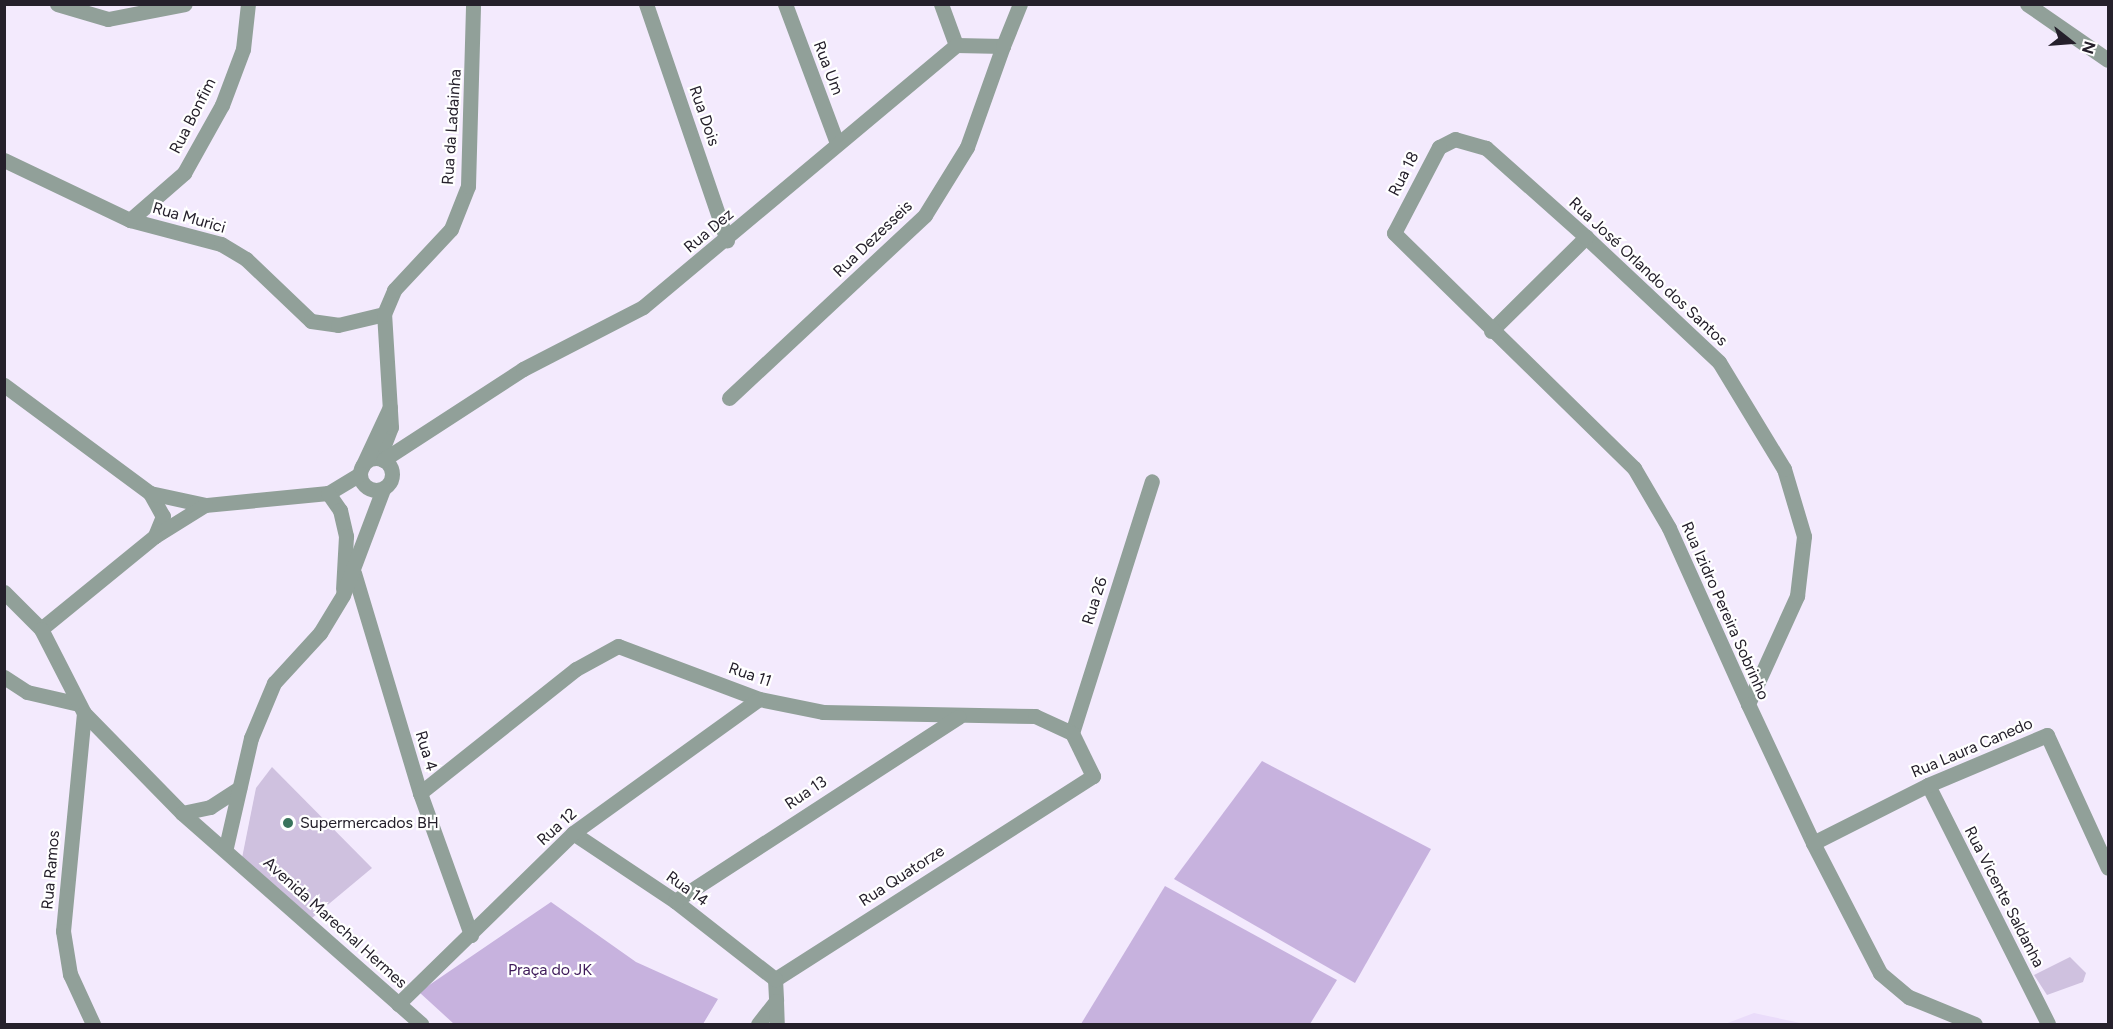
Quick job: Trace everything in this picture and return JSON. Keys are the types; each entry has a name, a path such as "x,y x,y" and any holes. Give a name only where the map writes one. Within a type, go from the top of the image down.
{"street":[{"path":"57,4 108,19 185,4"},
{"name":"Rua Bonfim","path":"130,220 184,173 222,105 243,49 248,4"},
{"name":"Rua da Ladainha","path":"226,847 251,738 274,683 320,633 343,595 354,573 383,489 392,405 384,314 394,290 462,208 476,27 472,4"},
{"name":"Rua Dois","path":"646,4 727,240"},
{"name":"Rua Um","path":"785,4 837,143"},
{"path":"941,4 956,45 1003,46"},
{"name":"Rua Dezesseis","path":"729,399 925,215 967,147 1020,4"},
{"path":"2027,4 2109,60"},
{"name":"Rua Dez","path":"361,472 384,463 420,433 523,369 643,307 727,240 837,143 956,45"},
{"name":"Rua 18","path":"1394,233 1439,147 1455,139"},
{"name":"Rua José Orlando dos Santos","path":"1455,139 1486,148 1586,237 1719,362 1784,469 1804,536 1797,596 1748,704"},
{"name":"Rua Murici","path":"4,160 130,220 221,243 246,259 311,321 338,325 384,314"},
{"name":"Rua Izidro Pereira Sobrinho","path":"1394,233 1491,331 1634,468 1669,528 1813,843 1880,973 1909,997 1975,1024"},
{"path":"1491,331 1586,237"},
{"path":"4,385 150,493 163,516 155,536"},
{"path":"150,493 205,505 328,493 361,472 392,405"},
{"path":"361,472 368,488 383,489"},
{"name":"Rua 26","path":"1072,733 1152,481"},
{"path":"328,493 343,518 346,536 343,595"},
{"path":"40,629 155,536 205,505"},
{"name":"Rua 4","path":"354,573 420,794 471,935"},
{"name":"Avenida Marechal Hermes","path":"4,592 40,629 82,708 182,813 226,847 422,1024"},
{"name":"Rua 11","path":"420,794 576,669 618,646 759,699 823,712 958,717 1035,716 1072,733"},
{"path":"4,677 27,692 82,708"},
{"name":"Rua 12","path":"398,1004 573,833 759,699"},
{"name":"Rua Ramos","path":"82,708 63,931 70,974 93,1024"},
{"name":"Rua 13","path":"675,902 958,717"},
{"name":"Rua Quatorze","path":"775,979 1093,776 1072,733"},
{"name":"Rua Laura Canedo","path":"1813,843 1928,785 2047,735 2109,868"},
{"name":"Rua Vicente Saldanha","path":"1928,785 2048,1024"},
{"path":"182,813 210,807 239,788"},
{"name":"Rua 14","path":"573,833 675,902 775,979"},
{"path":"775,979 777,1024"},
{"path":"758,1024 776,1001"}],"shaded area":[{"path":"1754,1013 1805,1024 1725,1024"}],"green space":[{"path":"1262,761 1431,849 1355,983 1174,879"},
{"path":"1165,886 1337,980 1310,1024 1081,1024"},
{"name":"Praça do JK","path":"551,902 636,962 718,999 703,1024 454,1024 419,992"}],"building":[{"name":"Supermercados BH","path":"272,767 372,868 312,918 242,858 256,788"},
{"path":"2070,957 2086,973 2083,982 2047,995 2034,975"}],"place":[{"name":"Supermercados BH","path":"288,823"}]}
